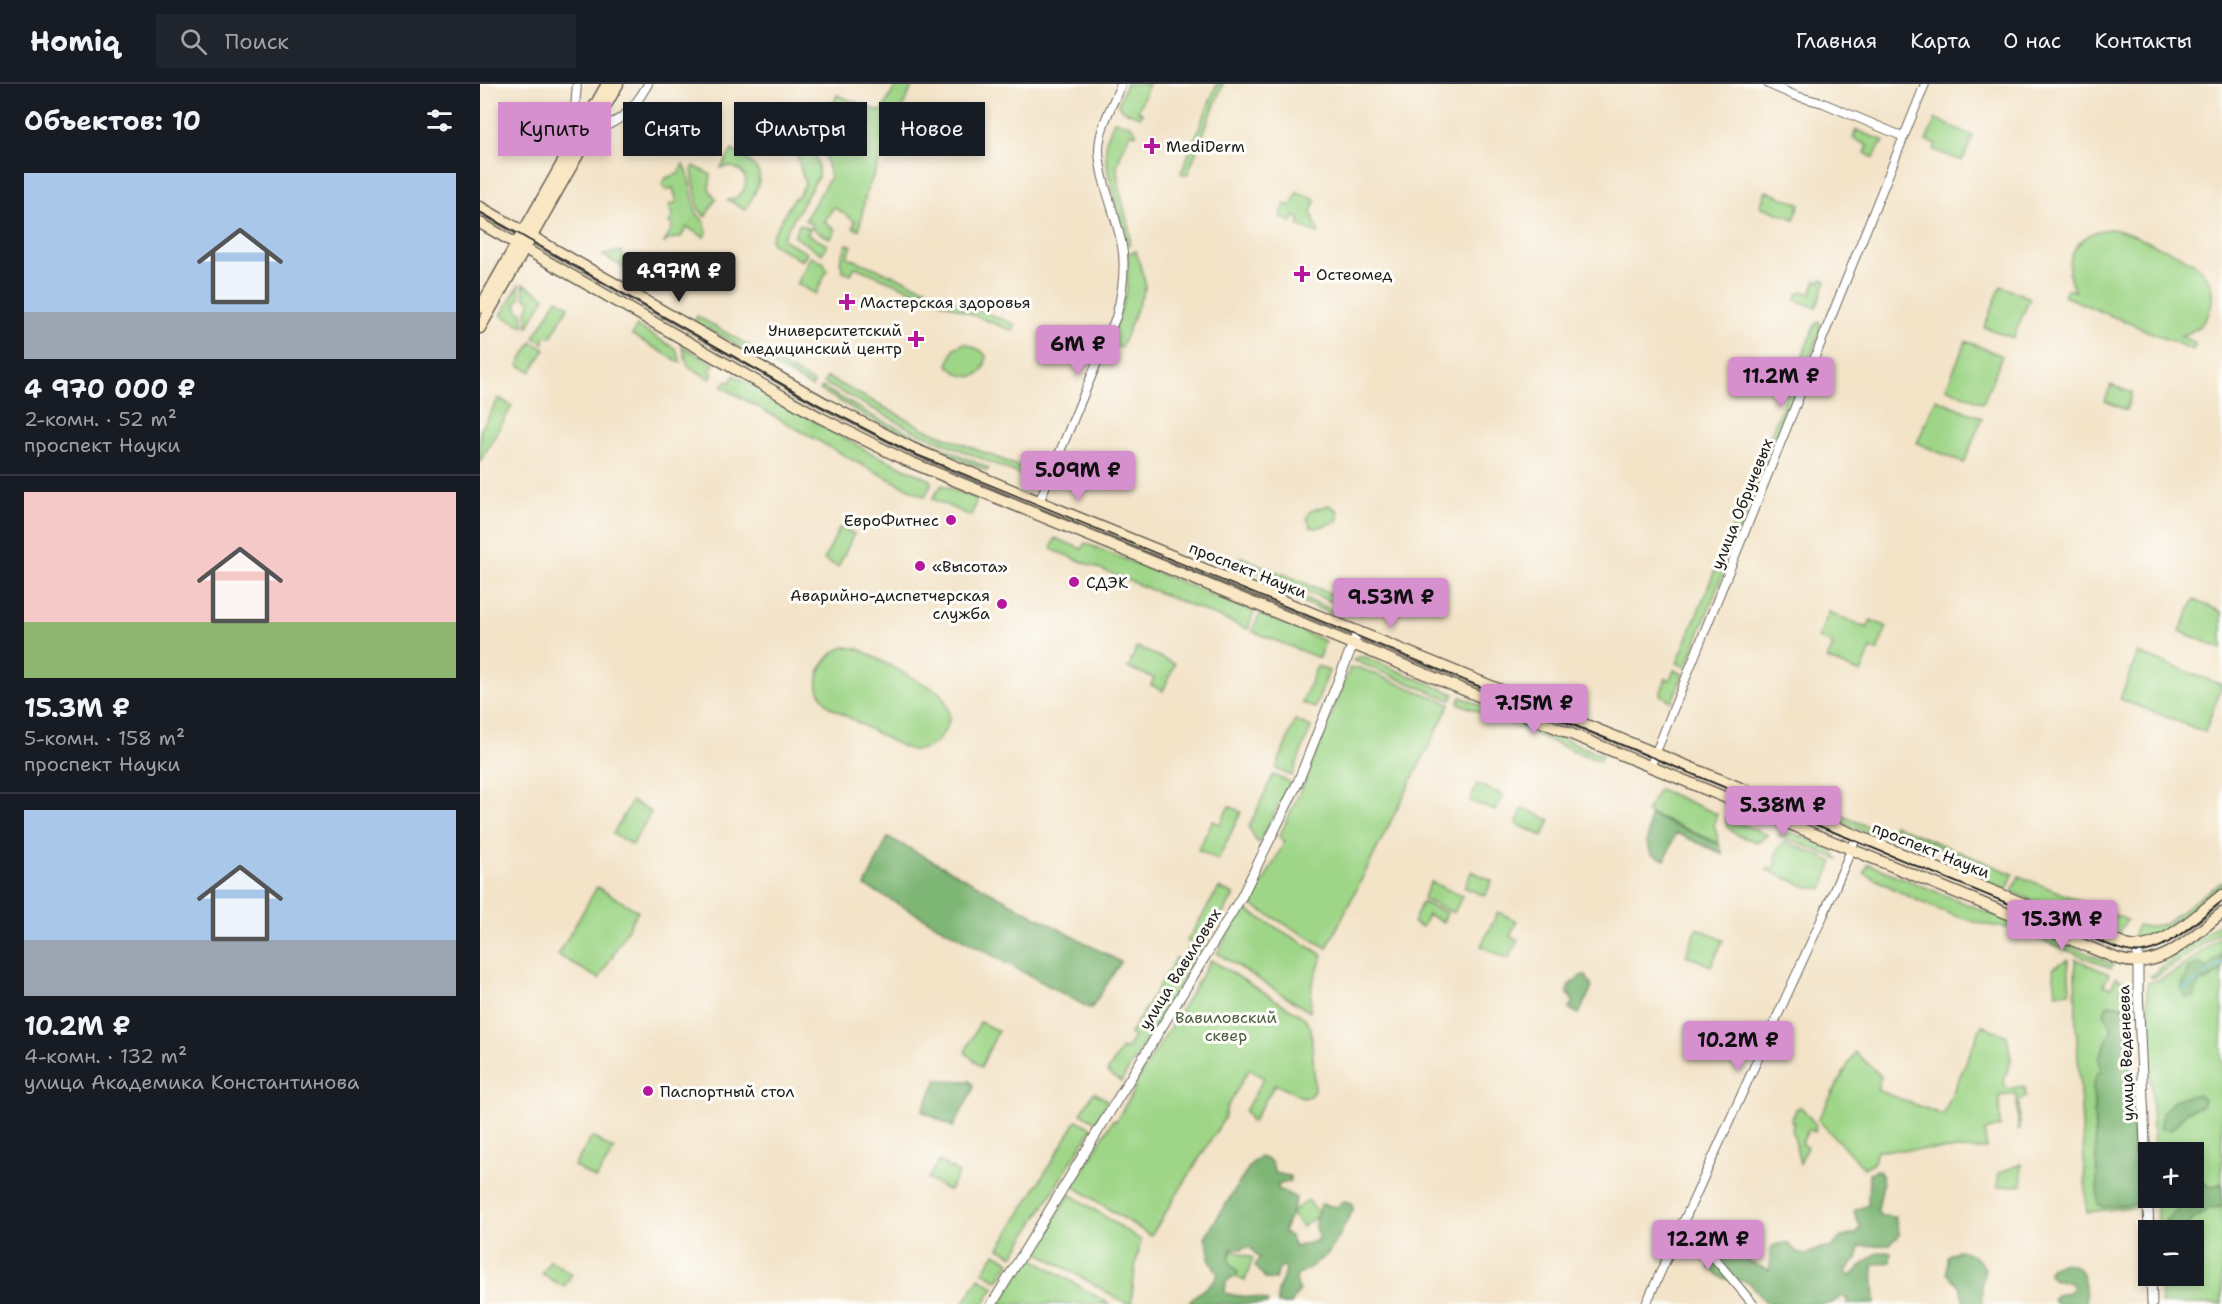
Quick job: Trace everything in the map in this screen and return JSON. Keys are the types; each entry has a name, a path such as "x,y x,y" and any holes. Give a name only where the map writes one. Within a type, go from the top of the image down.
{"main road":[{"path":"599,102 607,84"},
{"path":"606,102 618,84"},
{"path":"480,328 520,246 571,156"},
{"name":"проспект Науки","path":"480,207 838,411 912,448 1857,836 2125,945 2138,948"},
{"name":"проспект Науки","path":"480,223 819,417 896,456 1851,850 2118,959 2138,964"},
{"path":"480,308 520,246"},
{"path":"2138,948 2163,940 2222,895"},
{"path":"2138,964 2154,961 2166,955 2222,913"}],"street":[{"path":"576,102 577,84"},
{"path":"611,124 635,107 648,84"},
{"path":"1039,502 1116,317 1123,292 1123,252 1100,164 1099,147 1121,84"},
{"path":"1768,84 1823,103 1904,137"},
{"name":"улица Обручевых","path":"1650,767 1925,84"},
{"name":"улица Вавиловых","path":"992,1304 1242,896 1298,782 1358,631"},
{"path":"1646,1304 1818,927 1857,836"},
{"name":"улица Веденеева","path":"2138,948 2149,1220"},
{"path":"1683,1221 1753,1304"},
{"path":"2151,1286 2152,1304"}],"green space":[{"path":"897,84 913,84 905,102 887,102"},
{"path":"1126,84 1149,84 1138,111 1143,114 1140,117 1124,111 1118,104"},
{"path":"1217,84 1223,84 1187,175 1181,173"},
{"path":"837,95 855,102 834,102"},
{"path":"867,107 879,111 879,156 882,156 866,193 859,230 853,228 855,221 834,207 824,222 835,229 831,239 811,228 813,225 805,220 830,177 825,156 867,156"},
{"path":"1936,119 1973,136 1962,161 1934,150 1936,144 1926,141"},
{"path":"1114,121 1130,125 1136,132 1136,135 1130,133 1117,168 1130,232 1130,245 1127,244 1106,158 1106,141"},
{"path":"1856,130 1884,141 1874,158 1865,153 1868,146 1853,138"},
{"path":"732,150 734,156 741,156 757,169 759,182 745,210 728,200 737,197 742,192 746,180 743,174 731,167 721,168"},
{"path":"797,156 816,156 818,177 783,237 784,240 807,253 802,261 771,243 771,238 794,198 797,198 805,184"},
{"path":"683,164 687,170 696,212 704,222 707,232 704,237 687,227 681,237 667,240 664,243 673,226 669,223 673,215 669,205 677,202 673,188 666,190 662,184 666,178 678,174"},
{"path":"694,166 711,175 709,189 716,199 705,217 698,208 692,170"},
{"path":"1766,191 1800,204 1794,219 1760,206"},
{"path":"1297,192 1316,200 1311,211 1319,234 1298,225 1300,219 1294,217 1292,222 1280,217 1285,204 1291,206"},
{"path":"800,224 810,229 807,234 827,245 822,254 795,237"},
{"path":"2111,229 2128,233 2177,254 2198,267 2205,275 2212,296 2210,310 2198,327 2180,336 2196,343 2193,350 2064,296 2067,289 2075,291 2070,280 2069,269 2070,258 2075,249 2089,235"},
{"path":"847,244 852,246 847,257 1016,325 1013,331 855,267 851,274 843,271 840,261"},
{"path":"622,251 623,257 644,269 639,277 602,255"},
{"path":"1136,251 1146,286 1121,348 1113,345 1111,340 1127,290 1128,254"},
{"path":"811,256 824,263 827,270 816,294 797,284"},
{"path":"1822,279 1826,281 1816,308 1796,300 1798,294 1803,291 1811,294 1816,280 1819,282"},
{"path":"523,284 545,297 528,327 526,311 530,301 524,297"},
{"path":"519,285 520,298 516,304 518,310 522,312 524,327 501,315"},
{"path":"2001,286 2030,298 2013,338 1984,327"},
{"path":"557,299 569,306 551,337 544,336 544,343 534,338"},
{"path":"697,316 814,383 812,387 694,321"},
{"path":"1819,321 1821,329 1761,478 1751,474 1756,463 1759,464 1814,327"},
{"path":"637,326 676,349 681,363 632,335"},
{"path":"1966,341 2002,356 1983,403 1946,388"},
{"path":"532,342 545,349 531,372 518,365"},
{"path":"965,343 982,351 986,356 982,371 972,376 960,374 948,365 954,348"},
{"path":"682,346 714,364 710,372 713,374 710,379 688,366"},
{"path":"734,375 867,451 931,480 925,497 860,464 722,387 726,381 730,383"},
{"path":"827,377 923,428 1030,471 1028,478 913,430 824,383"},
{"path":"2111,385 2132,393 2126,410 2105,401"},
{"path":"822,387 878,419 989,468 987,471 876,422 820,390"},
{"path":"499,398 512,406 480,462 480,431"},
{"path":"1936,399 1982,418 1964,463 1917,443"},
{"path":"1078,454 1092,460 1082,485 1068,479"},
{"path":"1751,483 1758,486 1735,543 1727,540"},
{"path":"942,485 977,499 971,516 932,499"},
{"path":"1328,505 1338,510 1338,521 1317,528 1311,527 1307,518 1310,511"},
{"path":"840,527 854,534 838,567 824,560"},
{"path":"1055,538 1082,549 1085,543 1254,612 1248,629 1051,549"},
{"path":"1724,548 1732,551 1686,667 1677,663"},
{"path":"1241,557 1365,608 1362,614 1238,564"},
{"path":"1235,570 1333,610 1331,614 1234,573"},
{"path":"2194,600 2222,612 2222,649 2180,631"},
{"path":"1829,612 1867,628 1871,620 1887,627 1877,651 1871,649 1861,673 1827,659 1833,645 1818,638"},
{"path":"1260,614 1325,641 1319,658 1252,631"},
{"path":"846,647 859,649 939,692 947,706 949,720 936,742 923,749 905,748 830,707 822,698 819,690 819,674 829,656"},
{"path":"1137,647 1175,664 1163,691 1151,685 1154,678 1128,668"},
{"path":"2138,653 2222,685 2205,732 2120,699"},
{"path":"1365,657 1454,694 1451,700 1353,660"},
{"path":"1317,666 1329,671 1315,708 1302,703"},
{"path":"1350,668 1360,668 1450,704 1327,948 1251,905 1285,841 1279,837 1304,783"},
{"path":"1674,670 1683,674 1672,702 1660,695 1666,678 1670,680"},
{"path":"1461,697 1602,755 1599,761 1458,703"},
{"path":"1295,720 1311,727 1292,776 1276,769"},
{"path":"1273,775 1290,782 1259,843 1255,840 1249,827"},
{"path":"1477,784 1503,795 1496,811 1470,801"},
{"path":"1659,789 1717,814 1714,824 1719,843 1646,812"},
{"path":"1794,796 1874,829 1872,835 1793,803"},
{"path":"632,801 651,812 632,845 613,834"},
{"path":"1229,806 1241,812 1218,860 1198,850 1213,821 1220,824"},
{"path":"1523,808 1550,820 1543,836 1516,824"},
{"path":"1650,815 1719,844 1723,854 1676,833 1665,860 1651,854 1647,843"},
{"path":"1726,818 1768,835 1757,842 1735,834 1727,827"},
{"path":"1894,825 2013,874 2007,890 1942,864 1947,851 1892,829"},
{"path":"1793,833 1829,847 1838,859 1779,835"},
{"path":"888,837 1121,962 1091,1009 865,886"},
{"path":"1785,841 1833,862 1822,889 1807,887 1767,870 1769,867 1774,869 1777,862 1775,860 1777,850"},
{"path":"1868,864 2009,921 2008,928 1971,921 1934,908 1864,873"},
{"path":"1472,871 1492,881 1485,896 1464,887"},
{"path":"2019,876 2127,920 2118,936 2012,892"},
{"path":"2222,881 2222,887 2154,938 2147,941 2131,941 2138,925 2148,927 2164,924"},
{"path":"1431,882 1462,896 1454,913 1423,899"},
{"path":"597,887 638,911 599,979 558,955"},
{"path":"1219,888 1234,895 1121,1082 1107,1072 1122,1048 1126,1050 1134,1037 1130,1034 1176,958 1181,960 1191,944 1187,941"},
{"path":"1422,902 1447,913 1443,922 1428,915 1422,927 1413,923"},
{"name":"Вавиловский сквер","path":"1243,908 1323,955 1312,985 1310,1012 1217,953"},
{"path":"1498,912 1517,921 1510,936 1518,940 1508,959 1481,946"},
{"path":"2222,921 2222,930 2153,978 2150,976"},
{"path":"2017,924 2113,964 2111,968 2014,929"},
{"path":"1697,928 1723,940 1711,966 1686,955"},
{"path":"2222,935 2222,1304 2161,1304 2160,1286 2204,1286 2204,1220 2157,1220 2157,1208 2204,1208 2204,1142 2154,1142 2147,989 2148,982 2157,981 2176,971"},
{"path":"2222,955 2222,971 2206,981 2199,981 2195,996 2184,997 2182,986 2188,969 2199,963 2206,968"},
{"path":"2068,959 2070,992 2056,993 2053,968"},
{"path":"2075,959 2109,974 2104,985 2111,988 2116,977 2121,980 2125,990 2120,992 2128,995 2137,1207 2087,1212 2076,1021"},
{"name":"Вавиловский сквер","path":"1211,960 1305,1018 1311,1028 1315,1089 1310,1096 1304,1098 1275,1084 1252,1123 1245,1111 1264,1078 1249,1069 1227,1107 1224,1119 1151,1236 1073,1186 1113,1120 1116,1121 1135,1089 1133,1088"},
{"path":"1582,975 1586,976 1592,987 1579,1014 1569,1009 1573,1001 1567,992 1569,985"},
{"path":"2111,1004 2122,1006 2126,1012 2137,1204 2104,1207 2098,1204 2093,1087 2097,1074 2101,1070 2099,1058 2112,1029 2104,1013 2106,1007"},
{"path":"980,1022 998,1031 981,1067 965,1052"},
{"path":"1982,1025 2007,1036 2011,1060 2004,1080 2005,1086 2008,1089 2023,1086 2026,1097 2019,1101 2020,1129 2018,1129 2017,1094 1999,1096 2000,1127 1985,1131 1986,1149 1877,1150 1874,1162 1864,1168 1818,1120 1855,1052 1881,1076 1877,1090 1943,1115"},
{"path":"937,1080 970,1081 973,1085 973,1090 953,1127 922,1111"},
{"path":"1094,1092 1108,1101 1096,1122 1081,1113"},
{"path":"2199,1094 2204,1099 2202,1106 2188,1111 2171,1130 2161,1129 2162,1113 2176,1099"},
{"path":"1801,1107 1816,1125 1815,1132 1809,1129 1801,1144 1807,1147 1800,1164 1792,1128 1794,1124 1791,1121 1797,1108"},
{"path":"1077,1120 1092,1128 1013,1256 999,1248"},
{"path":"592,1137 614,1150 596,1179 574,1166"},
{"path":"1259,1157 1271,1162 1274,1173 1290,1176 1290,1181 1278,1185 1278,1189 1296,1198 1283,1232 1290,1236 1295,1247 1316,1241 1318,1237 1315,1220 1321,1204 1337,1207 1344,1201 1352,1203 1353,1211 1329,1252 1298,1275 1296,1279 1299,1291 1291,1304 1278,1304 1278,1290 1286,1270 1284,1266 1280,1267 1275,1280 1266,1279 1255,1266 1259,1258 1250,1247 1241,1249 1233,1247 1230,1260 1238,1272 1236,1277 1226,1281 1225,1293 1262,1299 1268,1304 1189,1304 1216,1279 1218,1274 1209,1259 1205,1237 1251,1164"},
{"path":"939,1161 959,1173 949,1191 928,1179"},
{"path":"2021,1164 2022,1185 1998,1187 1998,1173"},
{"path":"1876,1170 1880,1171 1883,1181 1878,1213 1882,1216 1895,1217 1900,1235 1889,1245 1860,1246 1857,1259 1845,1271 1847,1275 1852,1275 1874,1255 1891,1253 1890,1262 1873,1265 1875,1304 1847,1304 1847,1299 1842,1296 1832,1303 1824,1304 1767,1304 1750,1283 1722,1278 1709,1268 1712,1253 1720,1241 1734,1243 1741,1248 1744,1256 1751,1263 1769,1270 1770,1251 1774,1245 1787,1243 1797,1252 1805,1255 1821,1248 1830,1248 1842,1237 1856,1234 1861,1228 1854,1213 1855,1210 1868,1205 1869,1174"},
{"path":"2204,1183 2210,1187 2222,1183 2222,1207 2209,1208 2193,1220 2166,1220 2179,1208 2204,1208"},
{"path":"1070,1194 1141,1240 1131,1304 1127,1304 1034,1250"},
{"path":"1308,1200 1319,1214 1302,1227 1291,1213"},
{"path":"1232,1250 1253,1258 1245,1281 1236,1277 1237,1272 1226,1268"},
{"path":"1958,1250 1973,1256 1985,1268 1982,1304 1965,1304 1960,1288 1947,1273 1947,1256"},
{"path":"995,1253 1010,1262 998,1281 983,1272"},
{"path":"1029,1256 1109,1304 1000,1304"},
{"path":"550,1260 572,1274 564,1287 542,1274"},
{"path":"2061,1263 2069,1264 2080,1271 2085,1282 2086,1304 2056,1304 2052,1299 2056,1295 2069,1293 2072,1288 2071,1283 2053,1279 2049,1274 2050,1268"},
{"path":"979,1278 994,1287 984,1304 963,1304"}],"waterway":[{"path":"2203,976 2222,963"},
{"path":"2183,990 2199,979"}],"tram line":[{"path":"480,212 819,405 910,452 2116,948 2140,952 2157,948 2177,937 2222,901"}],"place":[{"name":"MediDerm","path":"1152,146"},
{"name":"Остеомед","path":"1302,274"},
{"name":"Мастерская здоровья","path":"847,302"},
{"name":"Университетский медицинский центр","path":"916,339"},
{"name":"ЕвроФитнес","path":"951,520"},
{"name":"«Высота»","path":"920,566"},
{"name":"СДЭК","path":"1074,582"},
{"name":"Аварийно-диспетчерская служба","path":"1002,604"},
{"name":"Паспортный стол","path":"648,1091"}]}
